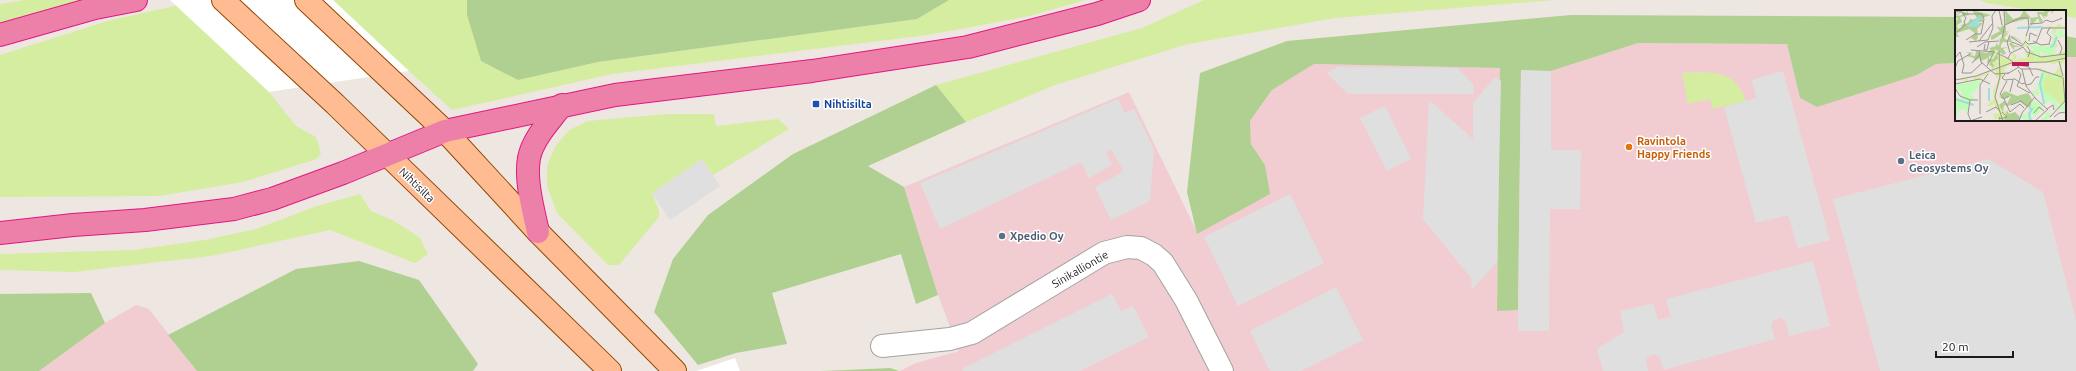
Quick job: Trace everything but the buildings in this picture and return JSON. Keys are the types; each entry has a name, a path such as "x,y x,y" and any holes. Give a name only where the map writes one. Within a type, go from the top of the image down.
{"highway":[{"path":"0,35 96,8 136,0"},
{"path":"0,233 73,225 145,220 234,209 286,193 445,132 615,94 825,70 968,47 1098,14 1139,0"},
{"path":"538,232 530,193 529,157 540,135 562,105"},
{"path":"0,220 73,225"}],"main road":[{"name":"Nihtisilta","path":"223,0 610,371"},
{"path":"306,0 386,74 445,132 538,232 675,371"}],"street":[{"name":"Sinikalliontie","path":"882,346 950,339 972,333 1104,253 1127,247 1141,248 1163,262 1186,300 1222,371"}],"shaded area":[{"path":"1638,43 1787,44 1800,98 1917,75 1936,64 1955,63 1955,121 2066,121 2066,57 2076,57 2076,371 900,371 916,363 959,351 938,295 904,187 1129,92 1198,234 1265,165 1251,144 1250,121 1272,90 1314,64 1500,68 1497,310 1518,310 1521,70 1551,71"},
{"path":"1337,67 1457,68 1473,84 1474,94 1348,94 1327,73"},
{"path":"1521,70 1551,71 1551,150 1581,150 1580,209 1550,209 1549,331 1518,331"},
{"path":"1783,71 1830,240 1798,248 1788,215 1756,223 1724,107 1756,98 1752,80"},
{"path":"1495,77 1501,81 1497,262 1472,290 1471,278 1423,219 1429,100 1473,139 1473,103"},
{"path":"1118,99 1125,113 1134,109 1154,149 1150,201 1111,220 1095,187 1121,173 1123,170 1111,149 1106,152 1112,165 1089,178 1081,162 940,229 920,183"},
{"path":"1385,106 1411,159 1387,171 1360,118"},
{"path":"702,159 720,186 670,220 652,193"},
{"path":"1988,159 2043,192 2076,320 2076,371 1880,371 1833,199"},
{"path":"1290,194 1324,263 1238,306 1204,237"},
{"path":"1813,261 1830,326 1789,336 1786,321 1780,318 1774,320 1771,325 1775,339 1663,370 1660,357 1655,354 1648,356 1646,361 1648,371 1603,371 1597,349 1624,332 1620,311 1653,303 1658,320 1671,317 1666,299"},
{"path":"1336,287 1363,340 1301,371 1270,371 1250,331"},
{"path":"1112,294 1121,311 1133,306 1149,337 1080,371 963,371 962,369"},
{"path":"136,305 149,309 197,371 39,371 105,323"}],"green space":[{"path":"25,0 95,0 0,27 0,4"},
{"path":"203,0 467,0 467,15 518,80 598,62 916,19 949,0 1085,0 1030,16 928,35 612,74 452,110 409,71 269,92 296,126 316,137 321,153 317,159 243,182 159,196 0,197 0,55 111,20"},
{"path":"467,0 949,0 917,19 598,62 518,80 481,61 467,15"},
{"path":"1204,0 1555,0 1335,18 1188,44 1055,85 966,122 936,85 1142,28"},
{"path":"1980,0 2076,0 2076,18 2066,16 2066,10 2031,10 1987,3"},
{"path":"1571,15 1955,17 1955,63 1936,64 1917,75 1817,107 1800,98 1787,44 1638,43 1551,71 1521,71 1518,310 1497,311 1500,68 1314,64 1272,90 1250,121 1251,144 1265,165 1270,194 1197,234 1187,192 1200,73 1287,41"},
{"path":"2066,36 2076,38 2076,57 2066,57"},
{"path":"1682,73 1715,73 1728,77 1738,86 1746,101 1713,109 1710,99 1688,104"},
{"path":"936,85 966,122 868,166 904,187 938,295 916,304 901,254 772,293 787,344 736,353 698,365 654,312 673,259 708,215 793,154"},
{"path":"666,114 714,114 716,126 778,119 789,129 713,175 702,160 652,193 659,211 659,217 619,265 608,265 557,213 547,186 547,166 555,147 569,130 588,121"},
{"path":"360,194 371,211 392,220 420,238 428,254 415,263 330,230 211,256 74,272 0,270 0,254 133,250 205,240 256,229 317,206"},
{"path":"359,261 419,280 478,364 473,371 197,371 168,335 296,269"},
{"path":"91,293 105,323 39,371 0,371 0,294"},
{"path":"890,368 899,371 822,371"}],"pier":[{"path":"170,0 333,0 409,71 269,92"},
{"path":"735,358 740,371 696,371"}],"place":[{"name":"Nihtisilta","path":"816,104"},
{"name":"Ravintola Happy Friends","path":"1629,147"},
{"name":"Leica Geosystems Oy","path":"1901,161"},
{"name":"Xpedio Oy","path":"1002,236"}]}
